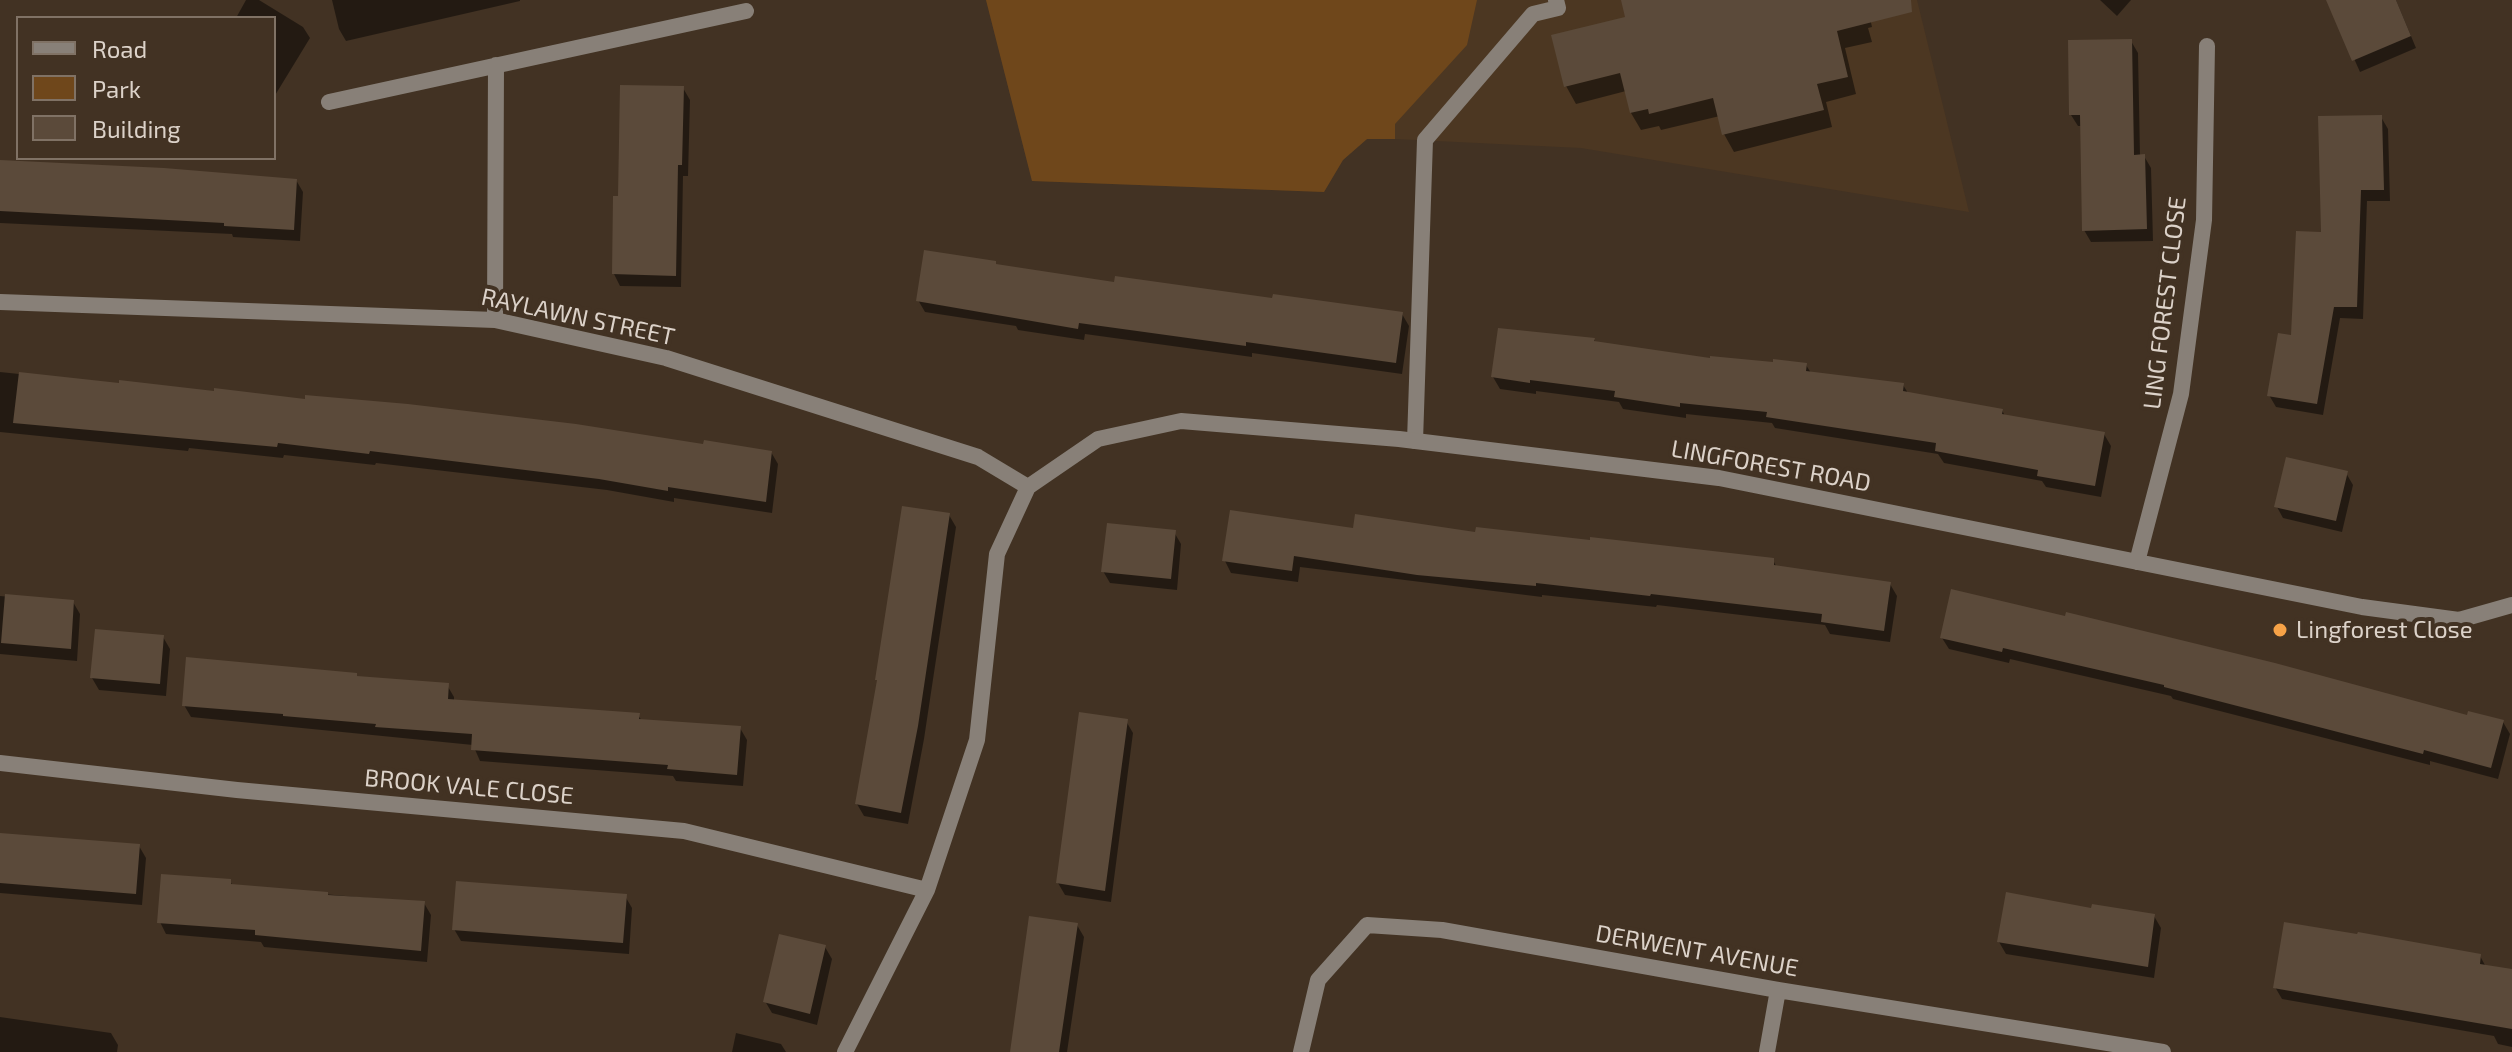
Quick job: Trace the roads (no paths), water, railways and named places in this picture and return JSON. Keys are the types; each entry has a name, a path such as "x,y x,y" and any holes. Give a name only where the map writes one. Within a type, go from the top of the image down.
{"street":[{"path":"1415,441 1425,140 1533,14 1558,8 1556,0"},
{"path":"329,102 746,11"},
{"name":"LING FOREST CLOSE","path":"2137,562 2181,394 2204,220 2207,46"},
{"path":"495,320 496,65"},
{"name":"RAYLAWN STREET","path":"0,302 495,320 666,358 978,457 1028,487"},
{"name":"LINGFOREST ROAD","path":"1028,487 1098,439 1181,421 1415,441 1719,478 2362,607 2459,620 2512,605"},
{"path":"845,1052 927,890 977,740 997,554 1028,487"},
{"name":"BROOK VALE CLOSE","path":"0,763 237,790 684,831 927,890"},
{"name":"DERWENT AVENUE","path":"1301,1052 1318,980 1367,925 1442,930 1778,990 2133,1050 2163,1052"},
{"path":"1767,1052 1778,990"}],"place":[{"name":"Lingforest Close","path":"2280,630"}]}
